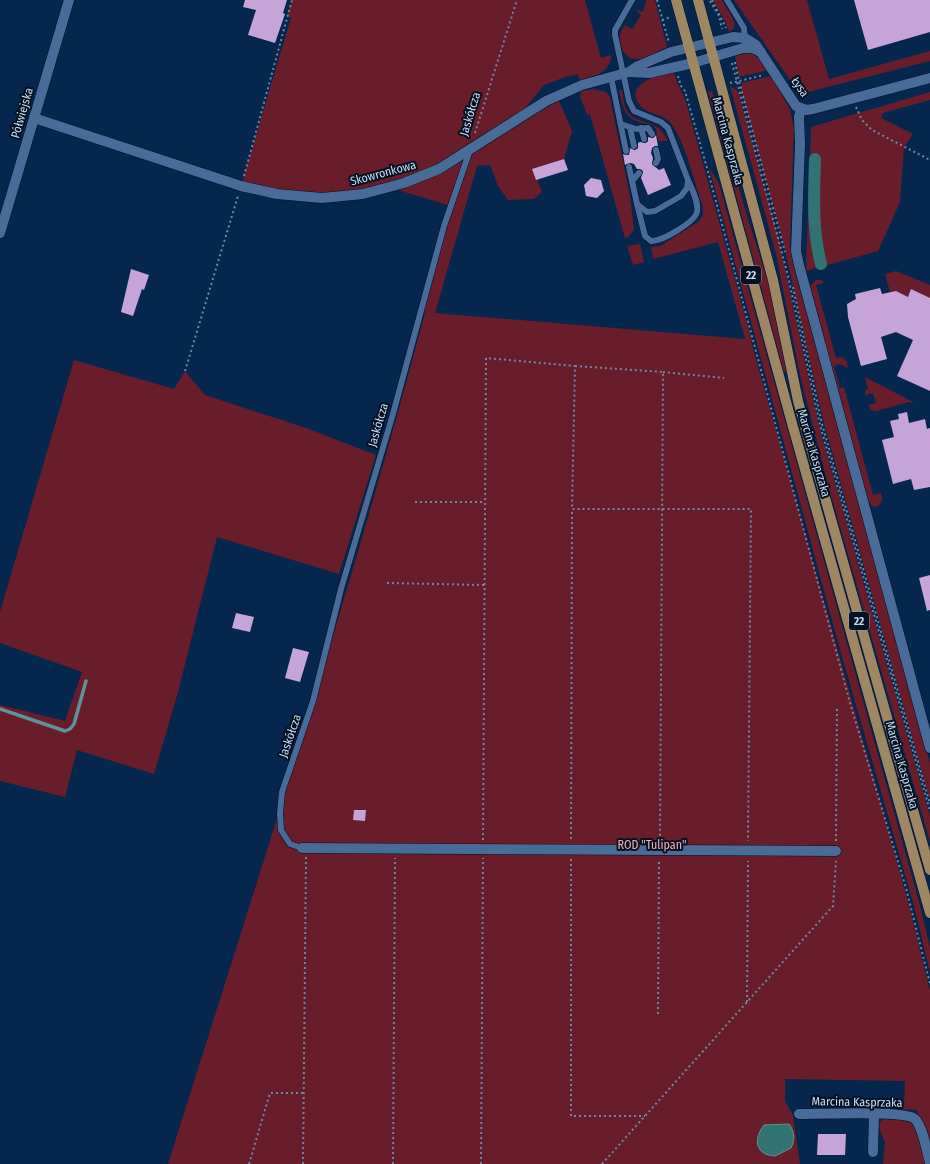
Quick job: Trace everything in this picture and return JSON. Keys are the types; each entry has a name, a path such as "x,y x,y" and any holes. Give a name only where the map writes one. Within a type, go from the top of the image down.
{"main road":[{"name":"Marcina Kasprzaka","path":"676,0 791,420 930,913"},
{"name":"Marcina Kasprzaka","path":"698,0 773,280 798,401 810,448 930,870"}],"street":[{"name":"Półwiejska","path":"0,233 68,0"},
{"name":"Łysa","path":"689,47 733,37 746,43 763,53 792,103 801,109 813,109 930,78"},
{"name":"Łysa","path":"714,57 729,52 746,43"},
{"name":"Skowronkowa","path":"626,73 638,66 671,52 689,47"},
{"name":"Skowronkowa","path":"34,118 241,186 277,194 322,198 363,194 404,183 439,169 546,101 582,85 626,73 649,73 714,57"},
{"path":"801,109 799,118 800,144 796,251 930,748"},
{"path":"304,848 836,851"},
{"name":"Marcina Kasprzaka","path":"798,1114 900,1114 910,1116 916,1120 930,1163"},
{"path":"873,1152 874,1114"}],"lane":[{"path":"629,167 645,236 651,241 660,240 689,222 697,212 697,207 688,180 668,128 661,122 637,113 632,109 626,73 614,35 632,0"},
{"path":"728,0 744,28 746,43"},
{"path":"611,77 626,151"},
{"path":"621,124 630,128 648,128 652,134"},
{"path":"630,128 634,146"},
{"path":"641,128 644,140"},
{"name":"Jaskółcza","path":"304,848 290,844 281,830 280,813 282,792 313,701 341,588 393,414 444,226 470,150"},
{"path":"656,150 658,159 656,163"},
{"path":"632,180 639,173"},
{"path":"637,204 647,212 655,212 681,196 687,188 688,180"}],"path":[{"name":"Jaskółcza","path":"470,150 517,0"},
{"path":"657,0 671,52"},
{"path":"709,0 719,16 725,39"},
{"path":"729,52 781,236 822,424 930,804"},
{"path":"675,66 681,86 686,94 755,342 850,703 906,888 930,984"},
{"path":"722,85 775,72"},
{"path":"738,81 788,276 820,425 930,811"},
{"path":"686,94 701,90"},
{"path":"853,98 860,118 868,127 876,133 930,160"},
{"path":"481,1164 486,358 724,378"},
{"path":"575,366 572,509 751,509 747,1002"},
{"path":"658,1014 663,372"},
{"path":"415,502 485,502"},
{"path":"387,583 485,585"},
{"path":"602,1164 832,906 836,851 837,707"},
{"path":"302,1164 304,848"},
{"path":"393,1164 395,848"},
{"path":"250,1164 270,1093 303,1093"}],"green space":[{"name":"ROD \"Tulipan\"","path":"292,0 585,0 601,58 611,55 608,66 601,73 580,80 577,74 574,76 571,75 544,85 517,118 522,120 559,101 572,131 564,159 533,169 542,192 534,199 508,200 498,186 490,165 477,166 435,313 745,339 718,242 653,259 651,247 660,246 698,222 703,215 703,207 678,134 673,126 663,117 641,107 637,102 635,94 641,85 651,78 674,73 687,106 751,341 909,905 930,991 930,1156 917,1110 899,1109 904,1104 905,1081 785,1079 785,1101 793,1115 800,1164 168,1164 334,633 396,420 425,313 421,312 451,206 388,187 322,198 241,186 291,18 287,16"},
{"path":"646,0 655,0 667,47 645,59 633,59 629,57 622,49 620,44 620,34 625,25 632,29 641,15 635,9 643,12"},
{"path":"713,0 722,0 732,17 734,26 729,32 724,20"},
{"path":"734,0 807,0 829,79 930,51 930,61 800,94"},
{"path":"749,52 760,59 768,70 739,77 735,55"},
{"path":"771,76 790,109 794,128 790,244 794,267 930,763 930,801 824,424 782,237 741,90 742,83"},
{"path":"730,86 738,91 778,236 819,426 930,816 930,842 827,481 800,375 776,254"},
{"path":"594,89 606,92 610,97 630,196 634,230 628,237 625,238 590,114 587,115 580,96 581,91"},
{"path":"619,90 622,90 626,109 631,116 653,125 632,119 625,111"},
{"path":"712,91 746,213 768,281 786,371 784,372 708,92"},
{"path":"930,92 930,100 883,113 881,118 913,134 904,147 900,202 878,251 806,271 811,127"},
{"path":"653,125 664,133 668,141 658,141 656,129"},
{"path":"709,167 719,184 919,902 930,947 930,973 914,906 839,646"},
{"path":"640,244 644,262 633,265 627,246"},
{"path":"896,271 930,285 930,298 911,289 908,297 896,291 890,292 885,274"},
{"path":"816,280 822,280 824,283 816,285 836,358 842,357 847,362 848,368 839,364 834,366 840,388 844,387 873,495 881,493 882,501 877,507 872,506 867,498 810,286"},
{"path":"74,360 174,389 185,371 205,395 306,428 376,455 339,574 217,537 178,692 154,774 77,750 65,797 0,781 0,705 65,721 82,672 0,643 0,612"},
{"path":"865,377 915,403 909,402 876,411 871,410 868,405 876,403 873,393 865,395 865,391 868,389"},
{"path":"900,1118 907,1120 916,1129 922,1143 927,1164 883,1164 885,1142 880,1131 879,1123 883,1119"}],"shaded area":[{"path":"789,1124 794,1136 791,1148 775,1156 763,1153 757,1141 760,1130 764,1125"}],"building":[{"path":"245,0 287,0 283,13 285,14 275,43 248,35 256,10 243,7"},
{"path":"854,0 930,0 930,32 868,50"},
{"path":"656,135 658,146 652,148 652,164 659,170 664,168 671,185 648,195 641,178 643,171 637,169 634,164 631,163 625,165 623,154 629,155 630,148 635,150 638,148 638,143 646,143 648,141 648,137 653,138"},
{"path":"564,159 568,170 536,180 532,169"},
{"path":"591,178 601,180 604,191 597,198 586,196 584,185"},
{"path":"131,269 149,275 144,290 142,289 133,316 121,312"},
{"path":"880,288 882,294 896,291 908,297 911,289 930,298 930,391 897,376 913,340 896,332 881,337 887,359 861,366 848,317 847,304 856,299 855,294"},
{"path":"907,412 909,423 925,419 927,429 930,428 930,487 914,490 911,479 893,484 882,440 894,437 890,421 899,419 898,414"},
{"path":"930,575 930,610 927,611 919,578"},
{"path":"236,613 254,617 250,632 232,628"},
{"path":"293,648 309,652 300,682 285,678"},
{"path":"354,810 366,810 365,821 353,820"},
{"path":"818,1134 846,1134 845,1155 817,1155"}],"waterway":[{"path":"815,159 815,225 821,264"},
{"path":"0,709 65,731 70,729 74,724 86,681"}]}
